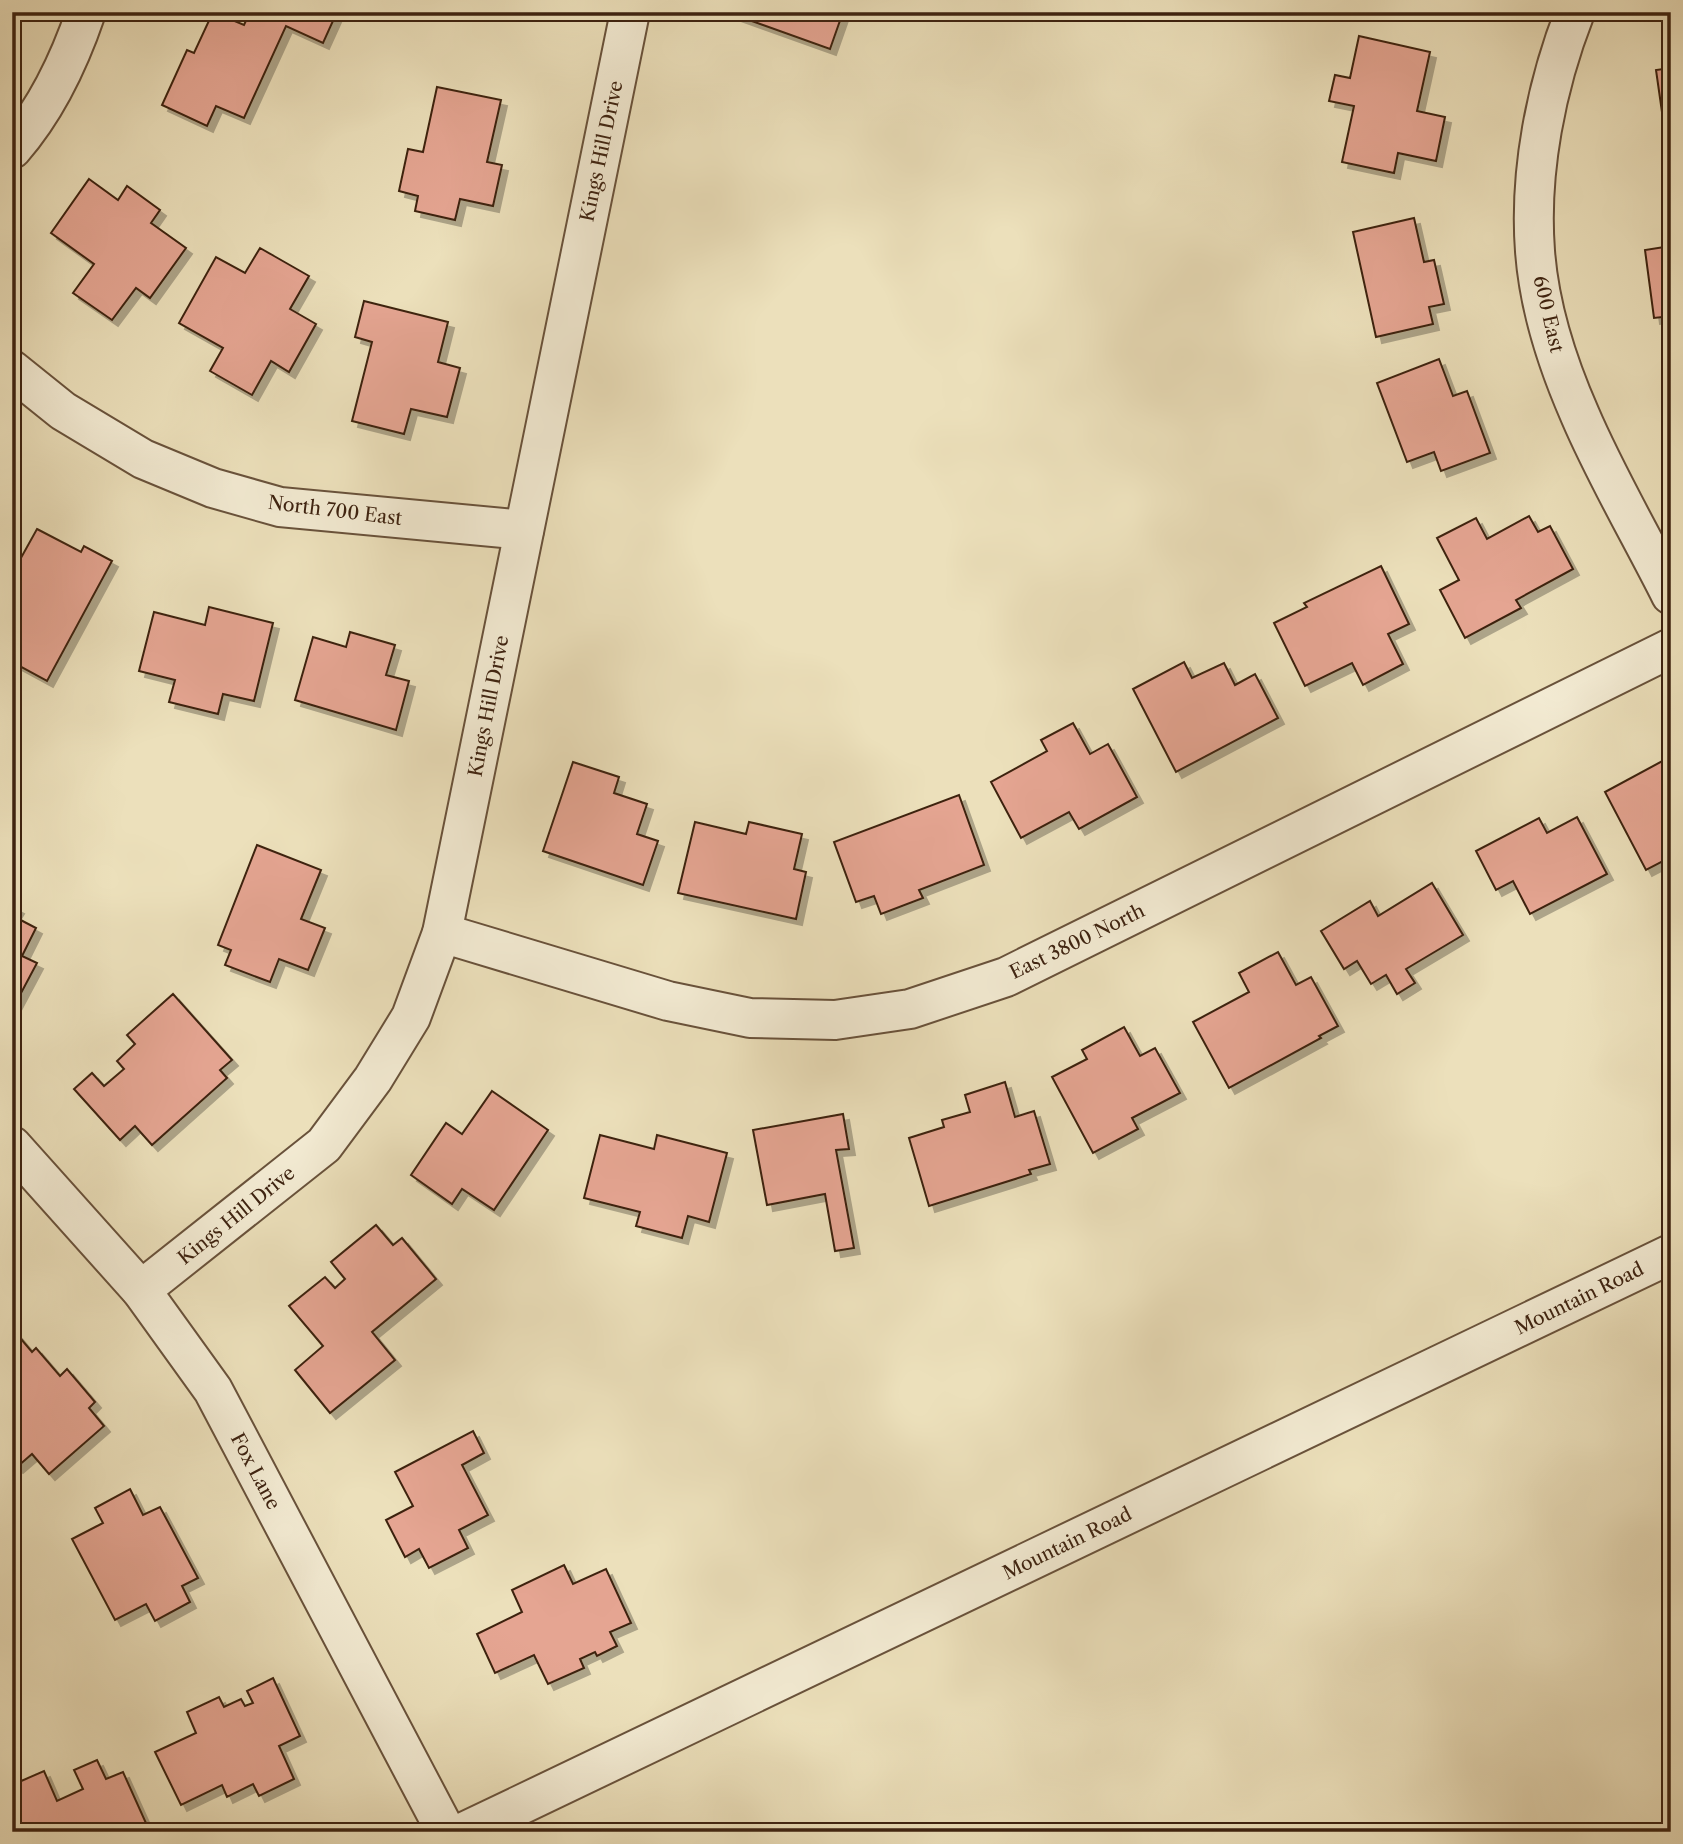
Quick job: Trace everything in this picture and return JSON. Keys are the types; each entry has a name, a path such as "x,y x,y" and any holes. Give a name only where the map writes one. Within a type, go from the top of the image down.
{"street":[{"path":"12,149 47,102 73,51 86,12"},
{"name":"Kings Hill Drive","path":"141,1290 324,1145 373,1079 411,1017 442,933 630,12"},
{"name":"600 East","path":"1575,12 1553,83 1541,141 1534,205 1535,254 1548,318 1563,371 1580,416 1671,595"},
{"name":"North 700 East","path":"12,370 63,411 143,459 213,488 280,507 524,530"},
{"name":"East 3800 North","path":"442,933 668,1001 750,1018 835,1020 910,1009 1006,977 1671,648"},
{"name":"Fox Lane","path":"12,1146 141,1290 213,1390 446,1832"},
{"name":"Mountain Road","path":"464,1832 1671,1254"}],"building":[{"path":"213,12 244,25 250,12 337,12 323,43 286,26 244,118 216,106 207,126 162,105 187,50 194,53"},
{"path":"737,12 843,12 830,49 735,15"},
{"path":"1359,36 1430,52 1417,111 1445,117 1436,161 1398,153 1394,173 1342,162 1354,106 1329,101 1335,75 1350,78"},
{"path":"1671,68 1671,125 1664,126 1656,70"},
{"path":"437,87 501,100 487,162 502,165 493,206 460,199 455,220 415,211 418,196 399,191 408,149 423,152"},
{"path":"89,179 118,200 127,186 160,210 151,223 186,248 150,298 136,288 112,320 73,293 94,264 51,233"},
{"path":"1414,218 1424,262 1434,260 1444,304 1429,307 1433,324 1376,337 1353,232"},
{"path":"1671,246 1671,316 1654,318 1645,250"},
{"path":"260,248 309,276 290,309 316,324 289,372 271,361 252,395 210,371 223,348 179,323 216,257 245,273"},
{"path":"364,301 448,322 438,362 460,368 447,417 411,409 404,434 352,421 372,342 355,337"},
{"path":"1439,359 1453,396 1467,391 1490,453 1441,471 1434,452 1407,462 1377,383"},
{"path":"1529,516 1538,532 1550,526 1573,569 1516,600 1521,608 1465,638 1440,590 1459,580 1437,538 1476,518 1487,539"},
{"path":"37,529 81,552 84,546 112,561 47,681 12,662 12,574"},
{"path":"1381,566 1409,624 1388,634 1403,664 1363,685 1352,663 1305,686 1274,623 1307,607 1304,603"},
{"path":"209,607 273,623 254,701 223,694 218,714 169,702 175,680 139,671 154,612 205,625"},
{"path":"350,632 395,645 386,675 409,681 396,730 295,700 313,637 346,647"},
{"path":"1184,662 1192,678 1224,663 1235,685 1255,674 1278,718 1176,772 1133,689"},
{"path":"1073,723 1090,754 1108,744 1137,797 1079,829 1069,812 1021,838 991,782 1047,751 1041,740"},
{"path":"1666,759 1671,767 1671,857 1646,870 1605,792"},
{"path":"573,762 619,777 614,793 647,804 637,834 658,841 643,885 543,851"},
{"path":"959,795 984,865 919,890 923,898 881,914 874,896 856,902 834,842"},
{"path":"1577,817 1607,874 1530,914 1513,881 1496,890 1476,851 1539,818 1547,833"},
{"path":"695,822 746,834 749,822 802,834 794,869 806,872 796,919 678,893"},
{"path":"257,845 321,870 301,919 325,928 308,970 279,959 270,982 225,965 231,950 218,945"},
{"path":"1432,883 1463,935 1406,969 1415,983 1397,994 1386,975 1371,984 1357,961 1344,969 1321,931 1370,901 1378,916"},
{"path":"12,905 18,908 13,916 36,928 22,956 37,963 12,1010"},
{"path":"1278,952 1296,985 1311,977 1338,1026 1229,1088 1193,1022 1249,992 1239,973"},
{"path":"173,994 232,1060 220,1070 227,1078 152,1145 135,1126 120,1140 74,1089 92,1073 104,1086 124,1069 117,1061 135,1044 127,1035"},
{"path":"1124,1027 1140,1056 1155,1048 1180,1093 1132,1118 1138,1129 1093,1153 1052,1077 1087,1059 1082,1050"},
{"path":"1005,1082 1015,1117 1034,1111 1050,1164 1029,1170 1031,1174 929,1206 909,1138 944,1127 942,1120 970,1112 965,1095"},
{"path":"492,1091 548,1130 494,1210 462,1189 452,1204 411,1175 446,1123 462,1134"},
{"path":"843,1114 849,1149 836,1150 854,1248 835,1251 825,1194 767,1205 753,1130"},
{"path":"600,1135 654,1149 657,1135 727,1153 709,1222 688,1216 682,1238 636,1226 640,1212 584,1198"},
{"path":"376,1225 393,1245 402,1238 436,1279 372,1332 395,1360 330,1413 295,1370 323,1346 289,1306 325,1277 335,1288 345,1279 331,1262"},
{"path":"16,1333 32,1352 36,1348 60,1376 67,1369 95,1402 89,1408 104,1426 49,1474 32,1454 17,1467 12,1462 12,1336"},
{"path":"473,1431 484,1453 462,1465 488,1515 459,1530 468,1548 429,1568 419,1549 405,1557 386,1520 413,1506 395,1472"},
{"path":"130,1489 143,1515 160,1507 198,1578 182,1586 190,1602 155,1621 146,1604 115,1620 72,1539 103,1523 95,1508"},
{"path":"564,1565 573,1584 606,1569 631,1623 610,1632 617,1646 597,1656 595,1652 580,1659 584,1668 548,1684 534,1655 495,1673 477,1634 522,1612 512,1590"},
{"path":"273,1678 300,1736 279,1746 294,1779 259,1796 253,1784 227,1797 222,1785 181,1805 155,1752 196,1733 187,1712 219,1697 224,1707 241,1699 245,1706 253,1703 247,1691"},
{"path":"97,1760 106,1779 123,1772 150,1832 12,1832 12,1785 44,1771 57,1801 83,1789 74,1770"}]}
